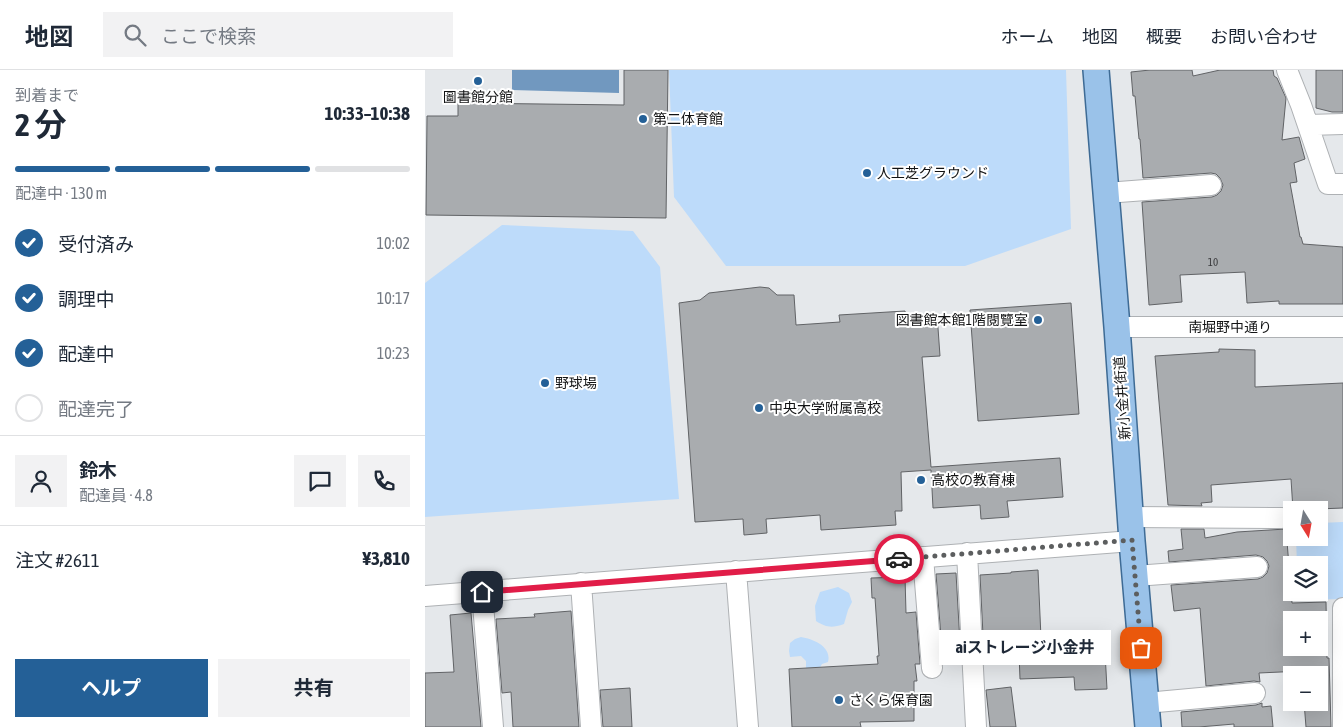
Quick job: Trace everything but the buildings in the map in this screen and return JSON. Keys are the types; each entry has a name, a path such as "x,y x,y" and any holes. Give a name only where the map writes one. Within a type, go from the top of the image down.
{"main road":[{"name":"新小金井街道","path":"1096,70 1147,727"}],"street":[{"path":"1287,70 1328,184 1343,184"},
{"path":"1308,125 1343,124"},
{"path":"1106,194 1211,185"},
{"name":"南堀野中通り","path":"1117,327 1343,327"},
{"path":"425,596 967,553 1131,529 1282,518"},
{"path":"967,553 976,727"},
{"path":"923,557 932,668"},
{"path":"1135,576 1257,567"},
{"path":"736,571 748,727"},
{"path":"581,583 591,727"},
{"path":"482,592 493,727"},
{"path":"1343,608 1343,727"},
{"path":"1146,703 1255,693"}],"shaded area":[{"path":"512,70 619,70 619,93 512,90"},
{"path":"669,70 1066,70 1071,229 965,266 726,266 674,197"},
{"path":"502,225 633,231 660,267 679,499 425,517 425,283"},
{"path":"1343,522 1343,599 1328,599 1328,556 1297,556 1296,546 1328,546 1328,523"},
{"path":"838,587 849,593 852,602 844,624 833,627 823,625 816,621 815,606 820,592"},
{"path":"801,637 816,642 825,648 827,652 828,662 822,664 818,671 806,669 806,661 801,656 790,657 790,643"}],"way so far":[{"path":"899,559 1132,540 1141,648"}],"place":[{"name":"圖書館分館","path":"478,81"},
{"name":"第二体育館","path":"643,119"},
{"name":"人工芝グラウンド","path":"867,173"},
{"name":"図書館本館1階閱覽室","path":"1038,320"},
{"name":"野球場","path":"545,383"},
{"name":"中央大学附属高校","path":"759,408"},
{"name":"高校の教育棟","path":"921,480"},
{"name":"aiストレージ小金井","path":"1141,648"},
{"name":"さくら保育園","path":"839,700"}],"route":[{"path":"482,592 899,559"}]}
